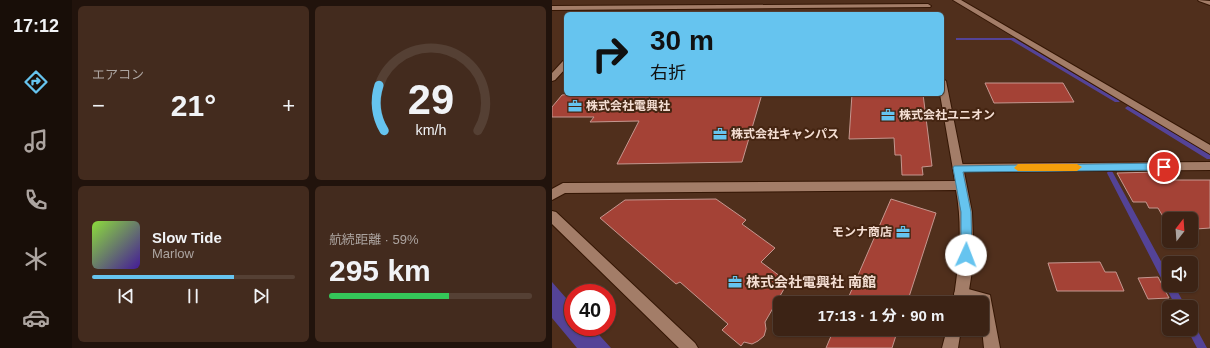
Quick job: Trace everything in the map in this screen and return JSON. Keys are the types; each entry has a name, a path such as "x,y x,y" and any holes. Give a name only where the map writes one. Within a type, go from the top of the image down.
{"street":[{"path":"612,12 622,0"},
{"path":"956,0 1210,150"},
{"path":"1201,0 1210,4"},
{"path":"552,8 928,3"},
{"path":"553,78 564,65"},
{"path":"553,78 564,77"},
{"path":"944,92 966,212 967,240 961,296"},
{"path":"958,168 1210,166"},
{"path":"552,196 563,188 961,185"},
{"path":"552,216 690,348"},
{"path":"989,327 992,348"},
{"path":"950,348 953,336"}],"shaded area":[{"path":"552,282 564,296 564,332 552,318"},
{"path":"567,336 600,336 611,348 577,348"}],"building":[{"path":"985,83 1063,83 1074,102 994,103"},
{"path":"562,95 761,96 742,162 617,164 639,121 590,122 594,117 552,117 552,107"},
{"path":"852,96 923,96 932,166 922,167 923,175 902,175 901,155 895,155 894,138 849,139"},
{"path":"1157,172 1162,180 1210,180 1210,228 1198,229 1198,212 1162,212 1162,215 1158,208 1149,208 1146,202 1133,202 1117,173"},
{"path":"716,199 746,220 742,224 775,248 761,262 788,282 780,296 773,296 773,308 765,322 766,329 764,336 752,344 744,342 741,346 722,330 728,324 680,282 676,284 600,218 625,200"},
{"path":"891,199 936,213 909,296 849,296"},
{"path":"1100,262 1105,272 1116,272 1124,291 1057,291 1048,263"},
{"path":"1158,277 1162,285 1162,292 1166,292 1169,298 1148,299 1138,278"},
{"path":"831,336 896,336 892,348 826,348"}],"waterway":[{"path":"958,39 1012,39 1117,101"},
{"path":"1128,108 1209,157"},
{"path":"1110,173 1177,300"},
{"path":"1196,336 1202,348"}],"slow traffic":[{"path":"1018,168 1077,167"}],"place":[{"name":"株式会社電興社","path":"575,106"},
{"name":"株式会社ユニオン","path":"888,115"},
{"name":"株式会社キャンパス","path":"720,134"},
{"name":"モンナ商店","path":"903,232"},
{"name":"株式会社電興社 南館","path":"735,282"}],"route":[{"path":"966,255 966,212 958,168 1164,167"}]}
